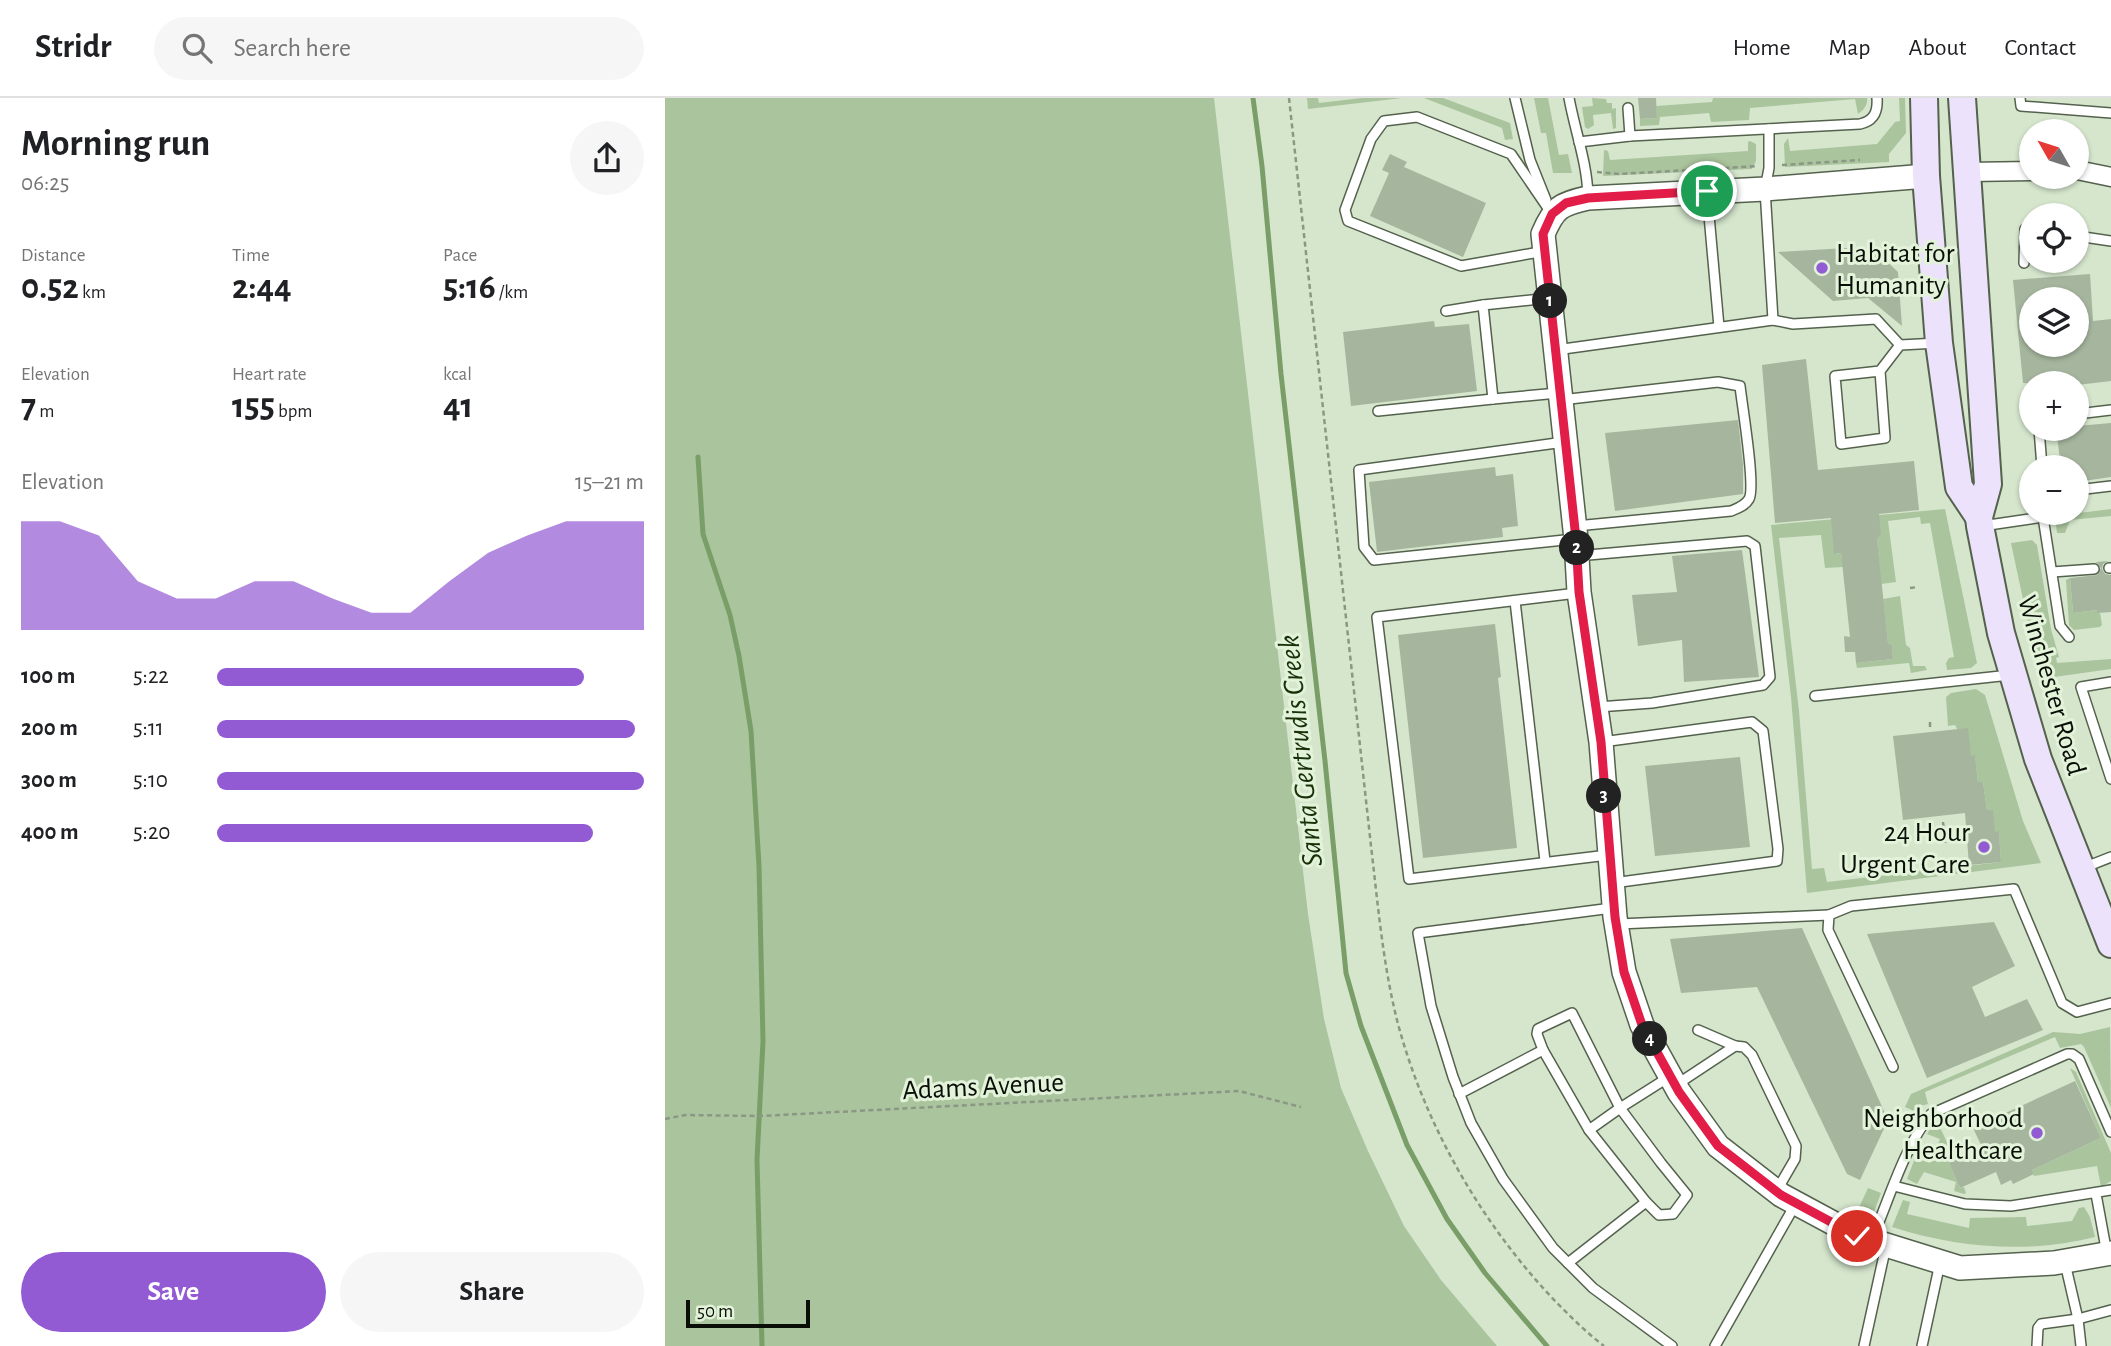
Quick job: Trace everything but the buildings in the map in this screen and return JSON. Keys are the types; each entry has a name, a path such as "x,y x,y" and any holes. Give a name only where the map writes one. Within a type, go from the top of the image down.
{"main road":[{"name":"Winchester Road","path":"1924,98 1926,176 1939,342 1959,487 1980,522 2001,633 2038,759 2111,944"},
{"name":"Winchester Road","path":"1962,98 1987,484 1980,522"}],"street":[{"path":"1968,172 2019,171"},
{"path":"2089,172 2111,177"},
{"path":"1926,176 1765,189 1588,198 1566,203 1552,214 1543,234 1576,541 1579,592 1601,742 1608,855 1624,972 1642,1025 1673,1081 1718,1146 1776,1191 1796,1203 1857,1236 1960,1268 2007,1267 2109,1253"}],"lane":[{"path":"1515,98 1530,160 1552,214"},
{"path":"1569,98 1587,171 1588,198"},
{"path":"1579,142 1630,136 1868,122 1875,114 1877,98"},
{"path":"2020,98 2021,106 2111,113"},
{"path":"1628,108 1630,136"},
{"path":"1545,251 1461,266 1348,220 1345,210 1371,139 1384,121 1417,117 1511,155 1552,214"},
{"path":"1769,129 1769,165 1765,189 1773,320"},
{"path":"1707,191 1719,327"},
{"path":"2089,238 2111,241"},
{"path":"1445,311 1550,298"},
{"path":"1483,305 1493,399"},
{"path":"1555,350 1773,320 1793,324 1876,319 1900,345"},
{"path":"1880,371 1835,376 1840,444 1885,438 1880,371 1900,345 1939,342"},
{"path":"1378,411 1493,399 1560,397 1719,382 1740,386 1752,491 1741,507 1576,541"},
{"path":"2089,413 2111,410"},
{"path":"1564,442 1359,470 1364,547 1374,560 1576,541 1747,541 1755,546 1770,677 1763,685 1652,703 1596,708"},
{"path":"2089,489 2111,486"},
{"path":"1980,522 2019,517"},
{"path":"2044,525 2060,626 2069,637"},
{"path":"2052,572 2094,569"},
{"path":"1579,592 1377,617 1409,879 1608,855"},
{"path":"1515,601 1545,861"},
{"path":"1815,696 2012,674"},
{"path":"2111,682 2081,687 2111,779"},
{"path":"1601,742 1752,722 1763,731 1778,849 1777,862 1612,883"},
{"path":"2081,869 2111,856"},
{"path":"1672,1346 1593,1288 1553,1248 1503,1180 1459,1094 1431,1006 1417,933 1615,916 1829,915 1850,906 2014,890 2062,1003 2077,1012 2111,1003"},
{"path":"1829,915 1828,930 1893,1067"},
{"path":"1572,1013 1620,1108 1687,1195 1673,1214 1659,1215 1646,1202 1589,1130 1543,1050 1537,1034 1538,1029 1572,1013"},
{"path":"1698,1030 1735,1046 1744,1047 1752,1055 1796,1146 1795,1159 1776,1191"},
{"path":"1589,1130 1620,1108 1735,1046"},
{"path":"1459,1094 1543,1050"},
{"path":"1864,1346 1879,1243 1894,1186 1923,1123 1931,1114 2072,1054 2079,1059 2111,1132"},
{"path":"1894,1186 1965,1205 2015,1205 2111,1190"},
{"path":"2095,1194 2109,1253"},
{"path":"1568,1263 1646,1202"},
{"path":"1714,1346 1796,1203"},
{"path":"2064,1261 2078,1319 2081,1346"},
{"path":"1923,1346 1940,1263"},
{"path":"2037,1346 2038,1328 2041,1324 2078,1319 2111,1310"}],"path":[{"path":"1587,171 1620,174 1863,160"},
{"path":"1910,588 1918,587"},
{"path":"1930,722 1930,727"},
{"path":"1943,822 1945,843"},
{"name":"Adams Avenue","path":"665,1119 685,1115 759,1116 1239,1091 1301,1107"}],"green space":[{"path":"665,98 1214,98 1308,914 1324,1019 1341,1088 1404,1226 1441,1280 1497,1346 665,1346"},
{"path":"1307,98 1318,98 1319,103 1362,98 1402,98 1308,109"},
{"path":"1424,98 1443,98 1510,123 1513,139 1505,140 1502,128"},
{"path":"1534,98 1548,98 1559,155 1568,154 1572,173 1553,173 1546,133 1541,133"},
{"path":"1592,98 1606,99 1607,103 1612,103 1612,109 1616,108 1616,128 1613,129 1611,113 1593,115 1594,125 1588,129 1585,127 1582,107 1593,106"},
{"path":"1713,98 1867,98 1867,101 1858,114 1855,99 1750,108 1749,120 1711,122 1709,113 1660,117 1659,125 1640,126 1640,119 1657,118 1656,106 1712,102"},
{"path":"1899,98 1905,98 1906,133 1889,154 1889,162 1785,167 1784,144 1788,138 1790,151 1877,144 1895,122 1900,121"},
{"path":"1750,141 1756,144 1756,161 1752,169 1603,176 1604,150 1608,151 1610,160 1748,151"},
{"path":"1945,509 1977,663 1971,668 1947,670 1946,663 1949,658 1954,657 1930,523 1921,524 1920,517 1888,521 1896,582 1881,584 1877,539 1834,554 1841,553 1843,567 1825,568 1821,535 1779,538 1799,711 1812,869 1824,868 1827,882 2001,862 1999,832 1995,832 1987,810 1983,782 1978,782 1975,756 1971,756 1955,725 1948,726 1946,697 1951,693 1976,689 1985,695 2023,821 2041,863 1807,893 1791,697 1771,525"},
{"path":"2111,509 2111,516 2089,518 2089,512"},
{"path":"2056,525 2068,525 2065,533 2057,533"},
{"path":"2032,540 2037,545 2051,629 2059,657 2056,658 2057,663 2111,659 2111,669 2040,679 2011,543"},
{"path":"2070,578 2073,613 2097,610 2100,613 2100,627 2074,630 2069,625 2066,580"},
{"path":"1900,596 1906,645 1910,648 1913,666 1925,666 1927,670 1911,673 1909,663 1857,668 1856,663 1893,659 1892,647 1888,643 1883,599"},
{"path":"2110,1027 2111,1108 2084,1047 2081,1044 2060,1048 2055,1037 1925,1092 1928,1104 1916,1107 1914,1111 1905,1107 1911,1094 2053,1032 2080,1034"},
{"path":"2070,1068 2076,1072 2111,1153 2111,1181 2101,1187 2097,1166 2034,1176 2032,1170 2101,1138"},
{"path":"1939,1125 1955,1160 1949,1163 1960,1188 1964,1187 1964,1194 1954,1191 1956,1182 1924,1172 1917,1184 1907,1179 1915,1158 1930,1163 1940,1139 1927,1134 1930,1129"},
{"path":"1868,1188 1881,1193 1871,1220 1856,1214"},
{"path":"1903,1200 1910,1202 1907,1214 1969,1228 1970,1218 2026,1217 2027,1226 2072,1221 2079,1208 2084,1207 2090,1217 2095,1237 2045,1246 2019,1247 1942,1240 1892,1227"}],"waterway":[{"name":"Santa Gertrudis Creek","path":"1253,98 1346,973 1361,1026 1407,1145 1447,1219 1485,1273 1547,1346"},
{"path":"698,457 703,534 730,615 751,731 759,866 763,1041 757,1160 762,1346"}],"place":[{"name":"Habitat for Humanity","path":"1822,268"},
{"name":"24 Hour Urgent Care","path":"1984,847"},
{"name":"Neighborhood Healthcare","path":"2037,1133"}],"route":[{"path":"1707,191 1588,198 1566,203 1552,214 1543,234 1576,539 1579,592 1601,742 1615,917 1624,972 1642,1025 1679,1092 1718,1146 1781,1195 1857,1236"}]}
